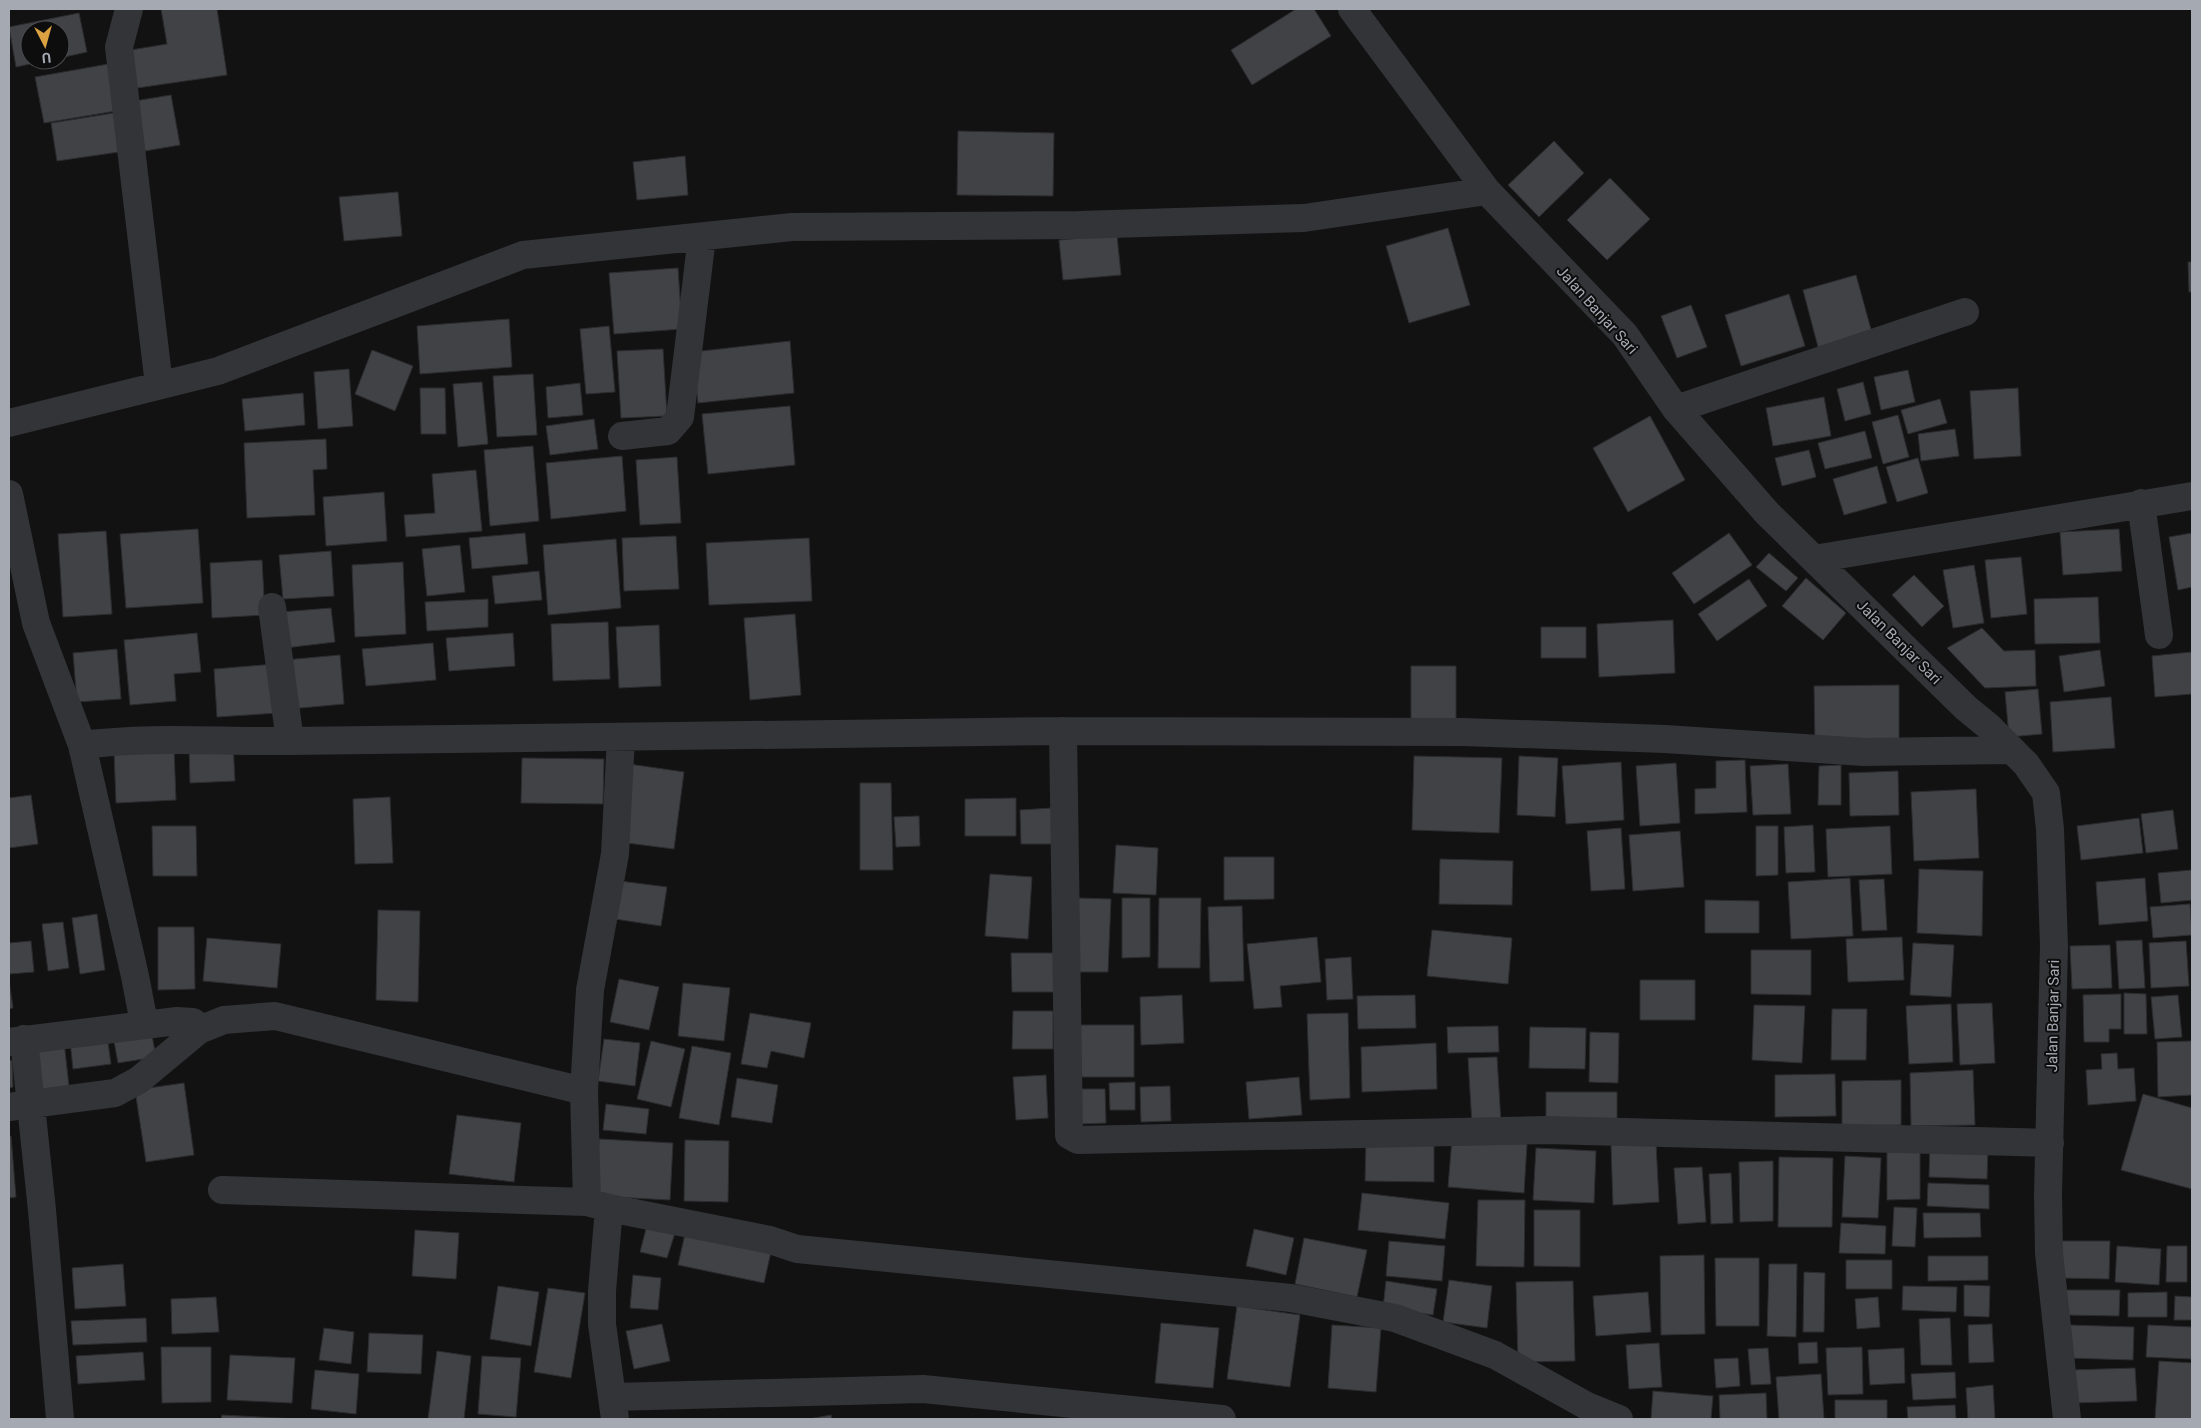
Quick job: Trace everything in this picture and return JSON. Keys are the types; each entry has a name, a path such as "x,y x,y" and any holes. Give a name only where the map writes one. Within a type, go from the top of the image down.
{"street":[{"path":"129,9 119,47 159,385"},
{"name":"Jalan Banjar Sari","path":"1352,9 1487,191 1625,335 1676,409 1767,513 1966,708 1988,726 2026,764 2046,793 2050,829 2054,946 2049,1253 2067,1419"},
{"path":"9,423 218,371 523,255 792,227 1079,225 1304,218 1487,191"},
{"path":"622,436 668,431 680,417 702,237"},
{"path":"1676,409 1966,312"},
{"path":"9,494 36,623 82,745 144,1024"},
{"path":"1814,559 2192,496"},
{"path":"2141,503 2159,635"},
{"path":"272,607 290,741"},
{"path":"82,745 160,738 214,741 290,741 1063,730 1463,732 1665,739 1864,752 2010,750"},
{"path":"1063,730 1069,1134 1073,1138 1078,1140 1546,1130 2050,1143"},
{"path":"620,737 615,854 590,990 584,1091 598,1205 602,1324 614,1408 923,1389 1222,1419"},
{"path":"20,1106 115,1093 139,1080 199,1030 224,1020 275,1016 584,1091"},
{"path":"60,1419 20,1106 16,1041 178,1021 194,1022 199,1030"},
{"path":"222,1190 598,1205 770,1240 798,1249 1291,1298 1396,1318 1496,1355 1587,1406 1619,1419"}],"building":[{"path":"161,9 217,9 227,75 137,88 131,50 167,44"},
{"path":"1296,9 1314,9 1331,36 1252,85 1231,50"},
{"path":"79,13 87,52 70,56 70,20 44,20"},
{"path":"20,25 20,66 16,67 9,27"},
{"path":"114,63 122,110 44,123 35,77"},
{"path":"171,95 180,145 139,152 129,102"},
{"path":"120,112 126,151 57,161 51,123"},
{"path":"958,131 1054,133 1053,196 957,195"},
{"path":"1554,141 1584,173 1539,217 1508,185"},
{"path":"685,156 688,195 637,200 633,162"},
{"path":"1610,178 1650,219 1607,260 1567,220"},
{"path":"398,192 402,236 344,241 339,197"},
{"path":"1448,228 1470,305 1409,323 1386,246"},
{"path":"1117,235 1121,275 1063,280 1059,240"},
{"path":"2188,262 2192,262 2192,292 2189,292"},
{"path":"678,268 682,329 614,334 609,273"},
{"path":"1856,275 1872,333 1818,347 1803,290"},
{"path":"1789,294 1805,346 1741,366 1725,315"},
{"path":"1691,305 1707,347 1677,358 1661,316"},
{"path":"509,319 512,367 420,374 417,326"},
{"path":"609,326 615,392 586,394 580,329"},
{"path":"790,341 794,393 698,403 693,352"},
{"path":"663,349 667,416 621,418 617,351"},
{"path":"372,350 413,366 395,411 355,394"},
{"path":"349,369 353,426 318,429 314,372"},
{"path":"1908,370 1915,402 1881,410 1874,377"},
{"path":"533,374 537,435 497,437 493,376"},
{"path":"482,382 488,444 458,447 453,384"},
{"path":"1863,382 1871,414 1845,421 1837,389"},
{"path":"580,383 583,415 548,418 546,387"},
{"path":"420,388 445,388 446,434 421,434"},
{"path":"2018,388 2021,456 1974,459 1970,391"},
{"path":"303,393 305,425 245,431 242,399"},
{"path":"1824,397 1831,436 1773,446 1766,408"},
{"path":"1940,399 1947,423 1908,434 1901,410"},
{"path":"790,406 795,465 708,474 702,414"},
{"path":"1898,415 1909,457 1883,464 1872,422"},
{"path":"1650,416 1685,480 1628,512 1593,448"},
{"path":"594,419 598,449 550,455 546,426"},
{"path":"1955,429 1959,456 1921,461 1918,434"},
{"path":"1865,431 1872,458 1825,469 1818,443"},
{"path":"326,439 327,469 313,470 315,515 247,518 244,443"},
{"path":"533,446 539,521 490,526 484,450"},
{"path":"1809,450 1816,477 1782,486 1775,458"},
{"path":"622,456 626,511 551,519 546,463"},
{"path":"677,457 681,523 640,525 636,460"},
{"path":"1918,458 1928,493 1897,502 1886,467"},
{"path":"1877,466 1887,503 1844,515 1833,479"},
{"path":"476,470 482,531 406,537 404,515 435,513 432,474"},
{"path":"384,492 387,541 326,546 323,497"},
{"path":"198,529 203,603 126,608 120,534"},
{"path":"2119,529 2122,571 2063,575 2060,532"},
{"path":"106,531 112,614 63,617 58,534"},
{"path":"525,533 528,564 472,569 469,538"},
{"path":"1729,533 1752,565 1694,604 1672,573"},
{"path":"2192,533 2192,587 2178,590 2169,537"},
{"path":"676,536 679,589 624,591 622,538"},
{"path":"809,538 812,601 709,605 706,543"},
{"path":"616,539 621,608 548,615 543,545"},
{"path":"460,545 465,592 427,596 422,549"},
{"path":"331,551 334,596 283,599 279,555"},
{"path":"1769,553 1798,578 1786,591 1756,567"},
{"path":"2021,557 2027,614 1991,618 1985,560"},
{"path":"262,560 265,615 212,618 210,563"},
{"path":"403,562 406,634 355,637 352,565"},
{"path":"1974,565 1984,623 1953,628 1943,570"},
{"path":"539,571 542,600 495,604 492,576"},
{"path":"1914,575 1944,606 1922,627 1892,595"},
{"path":"1806,578 1846,613 1823,640 1782,606"},
{"path":"1749,579 1767,606 1717,641 1698,614"},
{"path":"2098,597 2100,643 2035,644 2034,599"},
{"path":"488,599 488,627 427,631 425,602"},
{"path":"331,608 335,642 285,648 281,612"},
{"path":"795,614 801,695 750,700 744,618"},
{"path":"1673,620 1675,673 1599,677 1597,624"},
{"path":"608,622 610,679 553,681 551,624"},
{"path":"659,625 661,686 619,688 616,627"},
{"path":"1541,627 1586,627 1586,658 1541,658"},
{"path":"1982,628 2004,651 2035,650 2036,686 1985,688 1947,648"},
{"path":"197,633 201,672 174,674 176,701 130,705 124,640"},
{"path":"513,633 515,666 449,671 446,638"},
{"path":"433,643 436,680 366,686 362,649"},
{"path":"117,649 121,699 77,702 73,653"},
{"path":"2100,650 2105,686 2064,692 2059,656"},
{"path":"2192,652 2192,694 2155,697 2152,656"},
{"path":"340,655 344,704 290,709 285,660"},
{"path":"275,664 278,713 217,717 214,669"},
{"path":"1411,666 1456,666 1456,722 1411,722"},
{"path":"1899,685 1899,742 1815,744 1814,686"},
{"path":"2038,689 2042,734 2009,737 2005,692"},
{"path":"2111,697 2115,748 2053,752 2050,702"},
{"path":"233,743 235,781 190,783 189,745"},
{"path":"174,748 176,800 116,803 114,751"},
{"path":"1414,756 1502,758 1499,833 1412,830"},
{"path":"1519,756 1558,758 1555,817 1517,815"},
{"path":"522,758 604,759 603,804 521,803"},
{"path":"1745,760 1747,812 1695,814 1695,789 1716,788 1716,761"},
{"path":"1621,762 1624,820 1566,824 1562,766"},
{"path":"1676,763 1680,823 1640,826 1636,766"},
{"path":"629,764 684,772 674,849 619,842"},
{"path":"1788,764 1791,814 1753,815 1750,766"},
{"path":"1841,765 1841,805 1818,805 1819,766"},
{"path":"1898,771 1899,815 1850,816 1849,773"},
{"path":"860,783 891,783 893,870 860,870"},
{"path":"1976,789 1979,858 1914,861 1911,792"},
{"path":"31,795 38,844 9,848 9,798"},
{"path":"390,797 393,863 355,864 353,799"},
{"path":"1016,798 1016,836 965,836 965,799"},
{"path":"1052,808 1054,844 1021,844 1020,810"},
{"path":"2173,810 2178,849 2146,853 2141,814"},
{"path":"919,816 920,846 896,847 894,817"},
{"path":"2139,818 2143,853 2081,860 2077,826"},
{"path":"1813,825 1815,872 1786,873 1784,827"},
{"path":"152,826 196,826 197,876 153,876"},
{"path":"1756,826 1778,826 1778,875 1756,876"},
{"path":"1890,826 1892,874 1828,877 1826,829"},
{"path":"1621,828 1625,889 1591,891 1587,831"},
{"path":"1680,831 1684,887 1633,891 1629,835"},
{"path":"1116,845 1158,848 1156,895 1113,893"},
{"path":"1224,857 1274,857 1274,899 1224,900"},
{"path":"1440,859 1513,861 1512,905 1439,904"},
{"path":"1919,869 1983,871 1982,936 1917,933"},
{"path":"2192,870 2192,900 2161,903 2158,873"},
{"path":"990,874 1032,877 1028,939 985,936"},
{"path":"1850,878 1853,936 1791,939 1788,882"},
{"path":"2145,878 2148,921 2099,925 2096,882"},
{"path":"1884,879 1887,930 1862,931 1859,880"},
{"path":"620,881 667,887 661,926 615,919"},
{"path":"1078,898 1111,899 1108,972 1076,972"},
{"path":"1122,898 1150,898 1150,957 1122,958"},
{"path":"1159,898 1201,898 1200,968 1158,968"},
{"path":"1705,900 1759,901 1759,933 1705,933"},
{"path":"2190,904 2192,935 2153,938 2150,907"},
{"path":"1242,906 1244,981 1210,982 1208,907"},
{"path":"378,910 420,911 418,1002 376,1000"},
{"path":"97,914 105,970 80,974 72,918"},
{"path":"63,922 69,968 48,971 42,924"},
{"path":"158,927 194,927 195,989 158,990"},
{"path":"1432,930 1512,938 1508,984 1427,976"},
{"path":"1317,937 1321,982 1280,986 1282,1007 1254,1009 1247,944"},
{"path":"1902,937 1904,980 1848,982 1846,939"},
{"path":"207,938 281,944 277,988 203,981"},
{"path":"2142,940 2145,988 2119,989 2116,941"},
{"path":"31,941 34,972 9,974 9,943"},
{"path":"2186,941 2189,986 2151,988 2149,943"},
{"path":"1913,943 1954,945 1951,997 1910,995"},
{"path":"2110,945 2112,988 2072,989 2070,946"},
{"path":"1751,950 1811,950 1811,995 1751,994"},
{"path":"1011,953 1057,953 1058,992 1012,992"},
{"path":"1351,957 1353,999 1327,1000 1325,959"},
{"path":"619,979 659,987 649,1030 610,1022"},
{"path":"9,980 13,1008 9,1009"},
{"path":"1640,980 1695,980 1695,1020 1640,1020"},
{"path":"683,983 730,988 724,1041 678,1036"},
{"path":"2124,993 2146,994 2147,1034 2124,1034"},
{"path":"2121,994 2121,1029 2109,1029 2109,1042 2084,1042 2083,995"},
{"path":"1182,995 1184,1043 1141,1045 1140,997"},
{"path":"1415,995 1416,1028 1358,1029 1357,996"},
{"path":"2178,995 2182,1037 2155,1039 2151,997"},
{"path":"1992,1003 1995,1063 1960,1065 1957,1004"},
{"path":"1951,1004 1953,1062 1909,1064 1906,1006"},
{"path":"1754,1005 1805,1006 1802,1063 1752,1060"},
{"path":"1832,1009 1867,1009 1866,1060 1831,1060"},
{"path":"1013,1011 1053,1011 1053,1049 1012,1049"},
{"path":"750,1013 811,1023 804,1058 771,1051 767,1068 741,1064"},
{"path":"1348,1013 1350,1098 1310,1100 1307,1014"},
{"path":"1079,1025 1134,1025 1134,1077 1080,1077"},
{"path":"1498,1026 1499,1052 1448,1053 1447,1027"},
{"path":"1530,1027 1586,1028 1585,1069 1529,1068"},
{"path":"151,1030 156,1057 118,1063 113,1036"},
{"path":"1590,1032 1619,1033 1618,1083 1589,1082"},
{"path":"107,1036 111,1064 73,1069 70,1041"},
{"path":"604,1039 640,1043 635,1086 598,1081"},
{"path":"651,1041 685,1049 671,1107 637,1099"},
{"path":"2192,1041 2192,1095 2158,1097 2157,1042"},
{"path":"64,1042 70,1095 34,1099 29,1046"},
{"path":"1436,1043 1437,1089 1362,1092 1361,1047"},
{"path":"692,1046 731,1053 719,1125 679,1118"},
{"path":"2117,1053 2118,1069 2134,1068 2136,1101 2088,1105 2086,1070 2102,1069 2101,1054"},
{"path":"1497,1057 1501,1123 1472,1124 1468,1058"},
{"path":"12,1060 13,1087 9,1088 9,1061"},
{"path":"1973,1070 1975,1125 1911,1126 1910,1073"},
{"path":"1835,1074 1836,1116 1775,1117 1775,1075"},
{"path":"1046,1075 1048,1118 1016,1120 1013,1077"},
{"path":"1299,1077 1302,1115 1249,1119 1246,1082"},
{"path":"737,1078 778,1085 772,1123 731,1117"},
{"path":"1901,1080 1901,1125 1842,1126 1842,1081"},
{"path":"1135,1082 1135,1110 1110,1110 1109,1083"},
{"path":"184,1083 194,1155 146,1162 135,1090"},
{"path":"1170,1086 1171,1121 1141,1122 1140,1087"},
{"path":"1079,1089 1105,1089 1106,1123 1079,1124"},
{"path":"1546,1092 1617,1092 1617,1124 1546,1123"},
{"path":"2143,1094 2192,1108 2192,1189 2121,1170"},
{"path":"606,1104 649,1109 646,1134 603,1130"},
{"path":"457,1115 521,1123 514,1182 449,1174"},
{"path":"9,1136 11,1136 16,1197 9,1198"},
{"path":"599,1139 673,1143 670,1200 596,1196"},
{"path":"1452,1139 1527,1144 1524,1193 1448,1187"},
{"path":"685,1140 729,1141 728,1202 684,1201"},
{"path":"1366,1141 1434,1142 1434,1182 1365,1181"},
{"path":"1656,1143 1659,1202 1613,1205 1611,1145"},
{"path":"1930,1143 1988,1145 1987,1179 1929,1177"},
{"path":"1887,1147 1920,1147 1920,1199 1887,1200"},
{"path":"1536,1148 1596,1151 1594,1203 1533,1200"},
{"path":"1845,1156 1881,1158 1878,1218 1842,1217"},
{"path":"1779,1157 1833,1158 1832,1227 1778,1227"},
{"path":"1773,1161 1773,1221 1740,1222 1739,1162"},
{"path":"1702,1167 1706,1222 1678,1224 1674,1168"},
{"path":"1731,1173 1733,1223 1711,1224 1709,1174"},
{"path":"1928,1183 1989,1185 1989,1209 1927,1206"},
{"path":"1362,1193 1449,1203 1445,1239 1358,1230"},
{"path":"1478,1200 1525,1200 1524,1267 1476,1266"},
{"path":"1894,1207 1917,1208 1915,1247 1892,1246"},
{"path":"1534,1210 1580,1210 1580,1267 1534,1266"},
{"path":"1923,1213 1980,1213 1981,1237 1924,1238"},
{"path":"1841,1223 1886,1226 1885,1254 1839,1253"},
{"path":"647,1225 675,1233 667,1258 640,1252"},
{"path":"1254,1229 1294,1238 1286,1275 1246,1266"},
{"path":"415,1230 459,1233 456,1279 412,1276"},
{"path":"685,1234 771,1252 764,1283 678,1265"},
{"path":"1304,1238 1367,1250 1357,1297 1295,1284"},
{"path":"1389,1241 1445,1246 1442,1281 1386,1276"},
{"path":"2061,1241 2110,1241 2109,1279 2060,1278"},
{"path":"2117,1246 2161,1249 2159,1285 2115,1282"},
{"path":"2167,1246 2187,1246 2187,1282 2166,1282"},
{"path":"1704,1255 1705,1334 1661,1335 1660,1256"},
{"path":"1928,1256 1988,1256 1988,1280 1928,1281"},
{"path":"1715,1258 1759,1258 1759,1326 1716,1326"},
{"path":"1846,1260 1892,1260 1892,1289 1846,1289"},
{"path":"123,1264 126,1306 75,1309 72,1268"},
{"path":"1769,1264 1797,1264 1796,1337 1767,1336"},
{"path":"1804,1272 1825,1273 1824,1332 1803,1332"},
{"path":"633,1275 661,1278 658,1310 630,1308"},
{"path":"1449,1280 1492,1286 1487,1328 1443,1322"},
{"path":"1386,1281 1437,1289 1433,1315 1383,1308"},
{"path":"1573,1281 1575,1361 1518,1362 1516,1282"},
{"path":"1964,1285 1990,1286 1989,1317 1964,1316"},
{"path":"498,1286 539,1292 531,1346 490,1339"},
{"path":"1903,1286 1957,1287 1956,1312 1902,1310"},
{"path":"548,1288 585,1293 571,1378 534,1372"},
{"path":"2064,1290 2120,1290 2119,1316 2064,1315"},
{"path":"1648,1292 1651,1332 1596,1336 1593,1296"},
{"path":"2167,1292 2167,1317 2128,1317 2128,1293"},
{"path":"2175,1296 2192,1297 2192,1320 2174,1320"},
{"path":"216,1297 219,1332 172,1334 171,1299"},
{"path":"1878,1297 1880,1327 1857,1329 1855,1299"},
{"path":"1237,1306 1300,1315 1290,1387 1227,1379"},
{"path":"146,1318 147,1342 73,1345 71,1321"},
{"path":"1950,1318 1952,1365 1921,1365 1919,1319"},
{"path":"1161,1323 1219,1328 1213,1388 1155,1383"},
{"path":"662,1324 670,1361 634,1369 626,1331"},
{"path":"1992,1324 1994,1362 1969,1363 1968,1325"},
{"path":"1332,1325 1381,1328 1376,1392 1328,1388"},
{"path":"2070,1325 2134,1327 2133,1360 2069,1358"},
{"path":"2148,1325 2192,1327 2192,1359 2146,1357"},
{"path":"324,1328 354,1332 351,1364 319,1360"},
{"path":"369,1333 423,1335 421,1374 367,1372"},
{"path":"1817,1342 1818,1363 1799,1364 1798,1343"},
{"path":"1659,1343 1662,1387 1629,1389 1626,1345"},
{"path":"161,1347 211,1347 211,1402 162,1403"},
{"path":"1862,1347 1863,1394 1828,1395 1826,1348"},
{"path":"1768,1348 1771,1384 1751,1385 1748,1349"},
{"path":"1904,1348 1905,1383 1870,1385 1868,1350"},
{"path":"437,1351 471,1356 464,1419 428,1419"},
{"path":"143,1352 145,1380 78,1384 76,1356"},
{"path":"230,1355 295,1358 292,1403 227,1400"},
{"path":"482,1356 521,1358 516,1417 478,1414"},
{"path":"1738,1358 1740,1386 1716,1388 1714,1359"},
{"path":"2159,1361 2192,1363 2192,1419 2155,1419"},
{"path":"2135,1368 2137,1401 2072,1403 2070,1370"},
{"path":"315,1370 359,1374 356,1414 311,1409"},
{"path":"1955,1372 1956,1398 1913,1400 1911,1374"},
{"path":"1821,1374 1824,1419 1779,1419 1776,1377"},
{"path":"1993,1385 1995,1419 1968,1419 1966,1388"},
{"path":"1653,1391 1713,1396 1711,1419 1651,1419"},
{"path":"1766,1393 1767,1419 1720,1419 1719,1395"},
{"path":"1835,1400 1887,1400 1887,1419 1835,1419"},
{"path":"1955,1405 1956,1419 1908,1419 1907,1407"},
{"path":"222,1415 297,1419 221,1419"},
{"path":"831,1415 832,1419 809,1419"}]}
